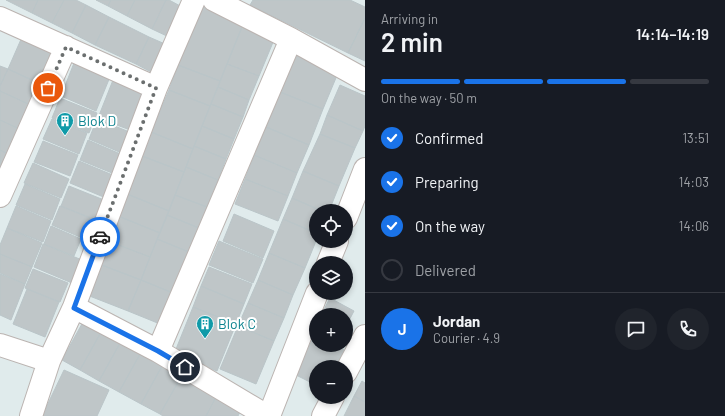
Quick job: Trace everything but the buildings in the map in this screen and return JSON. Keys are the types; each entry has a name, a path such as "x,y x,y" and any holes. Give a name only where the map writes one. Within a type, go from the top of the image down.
{"street":[{"path":"31,416 49,361 74,308 156,88 194,0"},
{"path":"214,0 291,39 365,80"},
{"path":"0,18 156,88"},
{"path":"158,351 291,39"},
{"path":"0,196 66,47"},
{"path":"352,204 365,170"},
{"path":"74,308 158,351 268,416 314,300"},
{"path":"352,360 365,336"},
{"path":"0,345 49,361"},
{"path":"323,416 329,404"}],"way so far":[{"path":"48,88 66,47 156,88 100,237"}],"place":[{"name":"Blok D","path":"65,136"},
{"name":"Blok C","path":"205,339"}],"route":[{"path":"100,237 74,308 158,351 185,367"}]}
